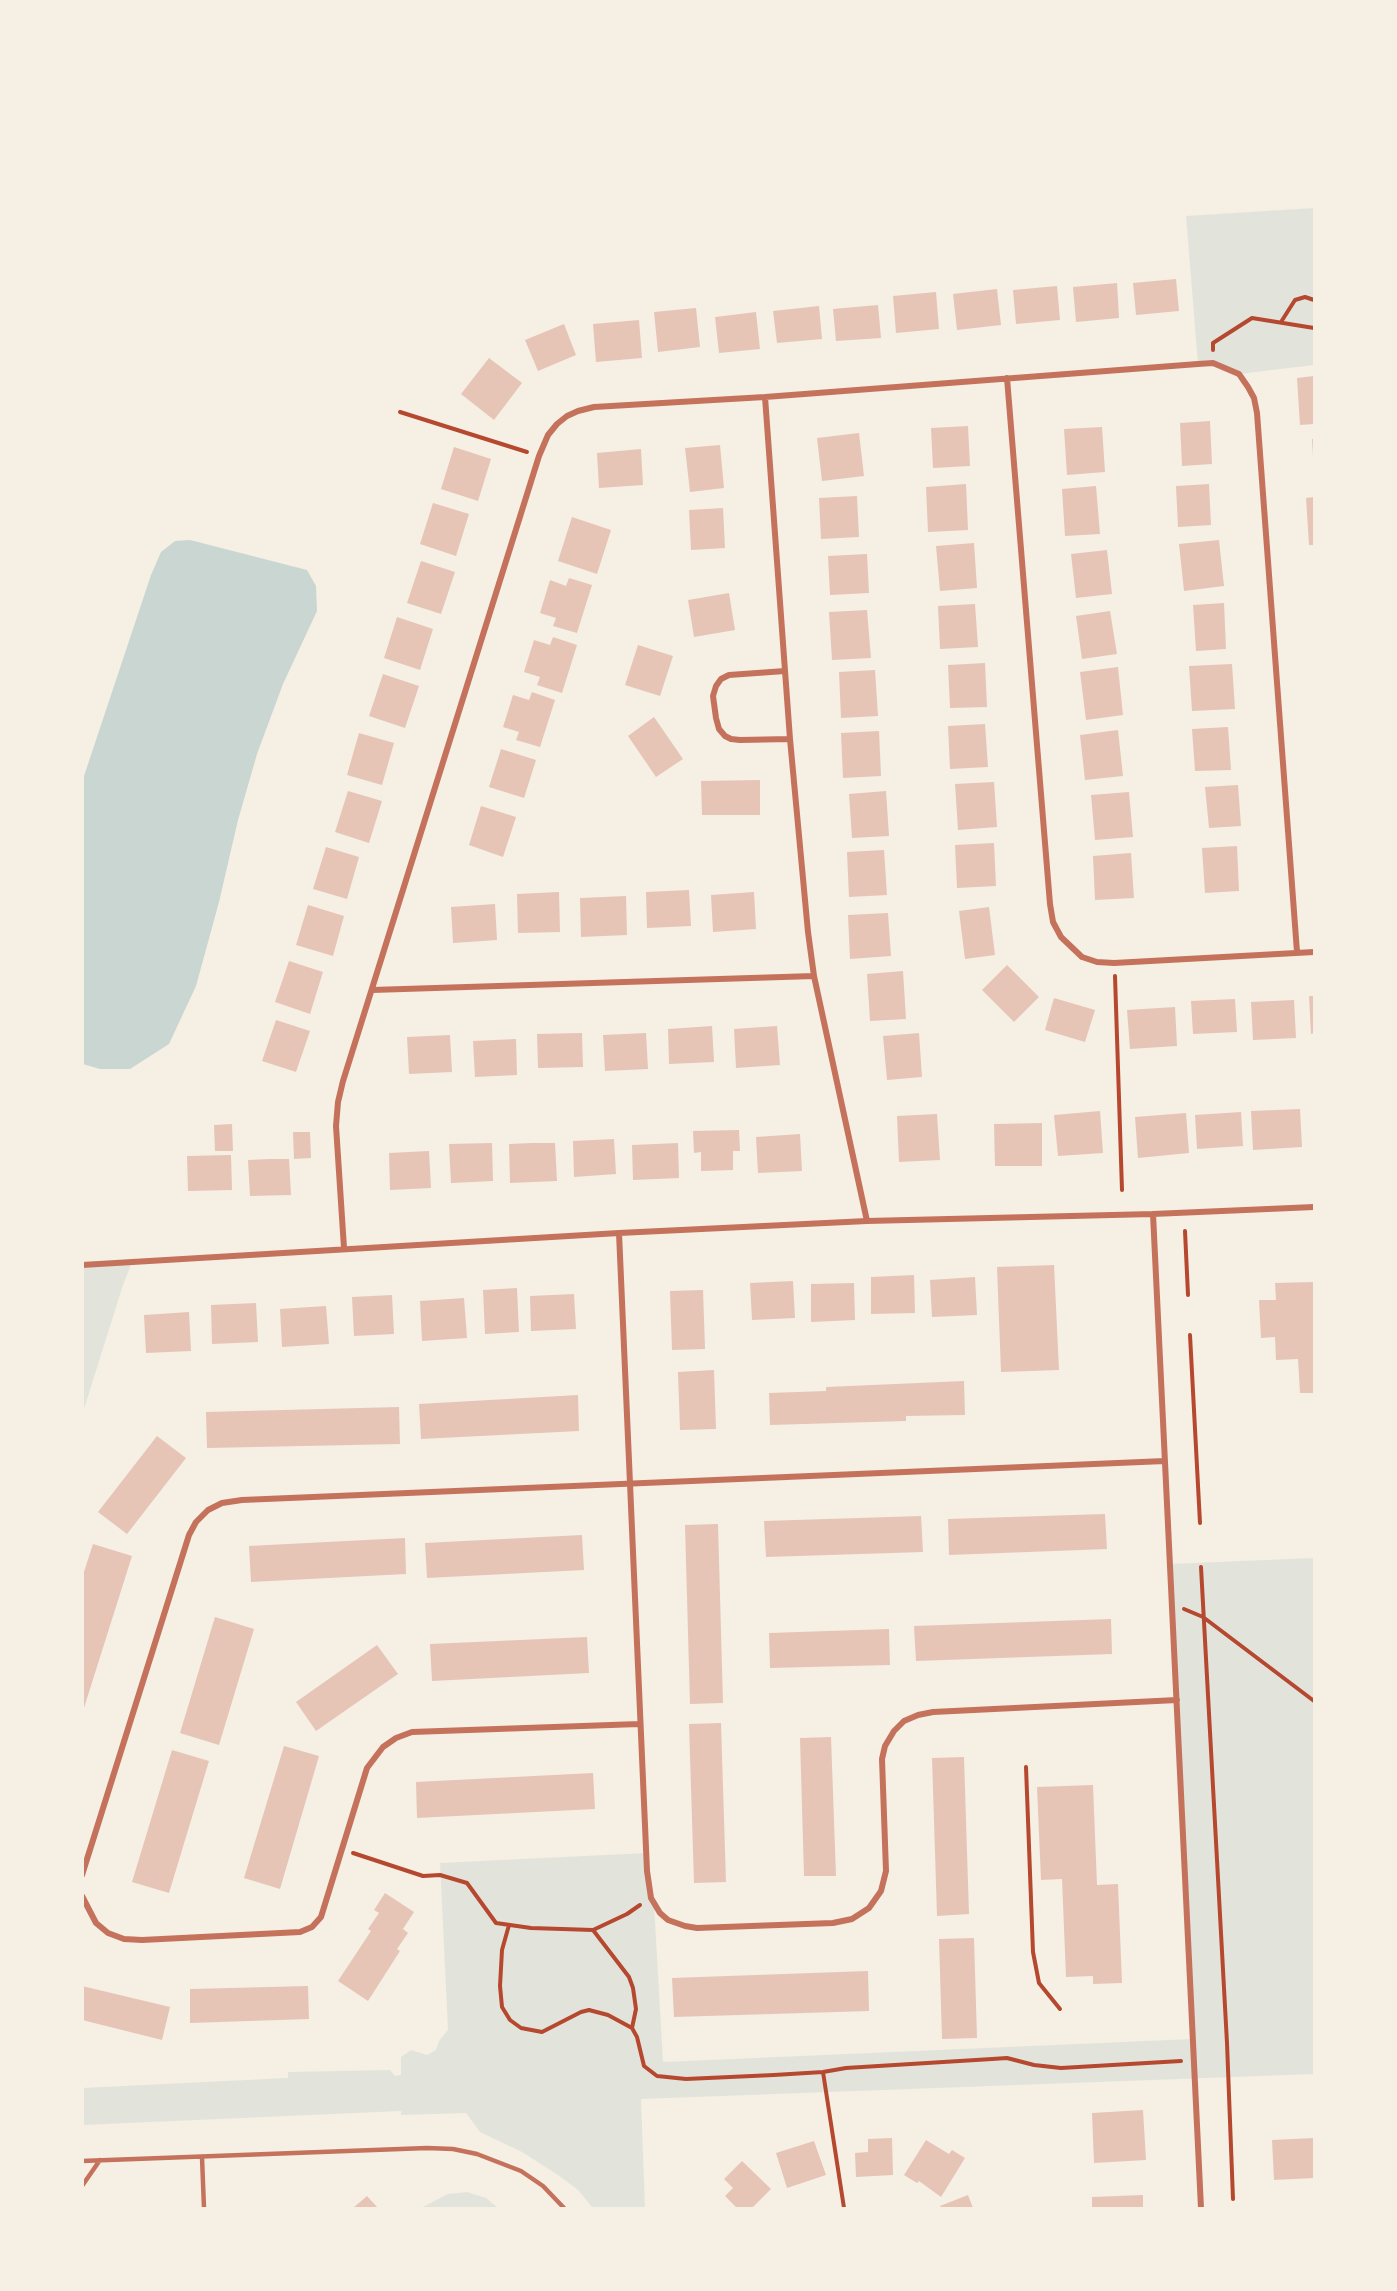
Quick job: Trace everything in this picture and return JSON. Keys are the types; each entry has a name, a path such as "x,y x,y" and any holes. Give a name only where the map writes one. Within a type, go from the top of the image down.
{"street":[{"path":"344,1248 336,1126 338,1102 539,456 548,435 557,424 578,411 594,407 765,397 1213,363 1239,374 1248,387 1257,413 1297,952"},
{"path":"1007,378 1050,904 1053,922 1060,936 1082,957 1097,962 1314,952"},
{"path":"765,397 790,739 808,932 814,976 867,1221"},
{"path":"785,671 729,675 721,679 713,696 719,729 725,736 740,740 790,739"},
{"path":"372,990 814,976"},
{"path":"82,1265 344,1248 867,1221 1153,1214 1314,1207"},
{"path":"1153,1214 1201,2208"},
{"path":"619,1233 647,1872 651,1898 660,1913 668,1920 685,1926 708,1928 833,1923 852,1919 861,1914 876,1900 884,1881 886,1861 882,1759 885,1746 894,1731 904,1721 933,1712 1177,1700"},
{"path":"82,1875 189,1535 196,1522 208,1510 222,1503 242,1500 1165,1461"},
{"path":"82,1896 96,1923 108,1933 124,1939 300,1932 312,1926 321,1917 367,1768 378,1753 396,1737 412,1732 639,1724"}],"lane":[{"path":"82,2161 427,2148 453,2149 477,2154 520,2171 543,2186 564,2208"},
{"path":"202,2157 204,2208"},
{"path":"82,2186 100,2160"}],"path":[{"path":"1281,322 1295,300 1305,297 1314,300"},
{"path":"1213,363 1213,343 1252,318 1314,328"},
{"path":"400,412 539,456"},
{"path":"1114,963 1122,1190"},
{"path":"1185,1231 1188,1294"},
{"path":"1190,1335 1200,1523"},
{"path":"1189,1486 1197,1485"},
{"path":"1201,1567 1227,2031 1233,2199"},
{"path":"1172,1604 1203,1617 1314,1701"},
{"path":"1026,1767 1033,1952 1039,1983 1060,2009"},
{"path":"342,1849 423,1876 440,1875 467,1883 496,1923 593,1930 627,1914 651,1898"},
{"path":"509,1925 502,1950 501,1997 506,2015 514,2024 531,2031 542,2031 572,2015 589,2010 608,2015 632,2028 637,2037 644,2066 657,2076 686,2079 1000,2059 1017,2060 1047,2068 1194,2061"},
{"path":"593,1930 629,1977 636,2008 632,2028"},
{"path":"823,2072 844,2208"}],"shaded area":[{"path":"1314,208 1314,365 1239,374 1227,368 1198,364 1186,216"},
{"path":"190,540 307,570 316,586 317,611 283,684 257,754 196,986 169,1044 130,1069 100,1069 83,1064 83,779 151,575 161,552 175,541"},
{"path":"132,1262 123,1285 83,1412 83,1265"},
{"path":"1314,1558 1314,2074 641,2099 645,2208 593,2208 578,2190 558,2175 522,2152 480,2132 466,2113 401,2115 401,2111 83,2125 82,2088 288,2078 288,2072 390,2070 395,2076 401,2075 401,2057 411,2050 427,2055 436,2050 439,2041 448,2030 440,1863 646,1853 654,1904 663,2062 1192,2039 1170,1564"},
{"path":"467,2192 486,2198 498,2208 421,2208 448,2194"}],"building":[{"path":"1176,279 1179,311 1136,315 1133,283"},
{"path":"1117,283 1119,318 1076,322 1073,287"},
{"path":"1057,286 1060,320 1016,324 1013,290"},
{"path":"997,289 1001,325 957,330 953,294"},
{"path":"936,292 939,329 896,333 893,296"},
{"path":"878,305 881,338 836,341 833,309"},
{"path":"819,306 822,339 777,343 773,311"},
{"path":"696,308 700,347 658,352 654,312"},
{"path":"756,312 760,349 719,353 715,317"},
{"path":"639,320 642,358 596,362 593,324"},
{"path":"564,324 576,355 538,371 525,340"},
{"path":"489,358 522,383 494,420 461,394"},
{"path":"1314,376 1314,424 1300,425 1297,378"},
{"path":"1210,421 1212,464 1182,466 1180,423"},
{"path":"968,426 970,466 933,468 931,428"},
{"path":"1102,427 1105,472 1067,475 1064,429"},
{"path":"859,433 864,476 822,481 817,438"},
{"path":"1312,439 1314,439 1314,457 1313,457"},
{"path":"720,445 724,488 690,492 685,448"},
{"path":"454,447 491,459 478,501 441,489"},
{"path":"641,449 643,485 599,488 597,453"},
{"path":"966,484 968,530 928,532 926,487"},
{"path":"1209,484 1211,525 1178,527 1176,486"},
{"path":"1096,486 1100,534 1065,536 1062,489"},
{"path":"857,496 859,537 821,539 819,498"},
{"path":"1314,497 1314,545 1309,545 1306,498"},
{"path":"433,503 469,514 456,556 420,544"},
{"path":"723,508 725,548 691,550 689,510"},
{"path":"572,517 611,530 597,574 558,561"},
{"path":"1219,540 1224,586 1184,591 1179,544"},
{"path":"974,543 977,588 940,591 936,546"},
{"path":"1107,550 1112,594 1076,598 1071,554"},
{"path":"867,554 869,593 830,595 828,556"},
{"path":"421,561 455,572 441,614 407,603"},
{"path":"569,578 592,585 577,633 553,626 556,618 540,613 550,580 566,586"},
{"path":"729,593 735,630 694,637 688,600"},
{"path":"1224,603 1226,649 1196,651 1193,605"},
{"path":"975,604 978,647 940,649 938,606"},
{"path":"867,610 871,658 832,660 829,612"},
{"path":"1110,611 1117,654 1082,659 1076,616"},
{"path":"397,617 433,629 420,670 384,658"},
{"path":"553,637 577,645 562,693 537,685 540,677 524,672 534,640 550,645"},
{"path":"638,645 673,656 660,696 625,685"},
{"path":"985,663 987,707 950,708 948,665"},
{"path":"1232,664 1235,709 1192,711 1189,666"},
{"path":"1118,667 1123,715 1086,720 1080,672"},
{"path":"875,670 878,716 841,718 839,672"},
{"path":"383,674 419,686 405,728 369,716"},
{"path":"532,692 555,700 540,747 516,740 519,732 503,727 513,695 529,700"},
{"path":"654,717 683,759 656,777 628,736"},
{"path":"985,724 988,767 950,769 948,726"},
{"path":"1228,727 1231,770 1195,771 1192,729"},
{"path":"1118,730 1123,776 1085,780 1080,735"},
{"path":"879,731 881,776 843,778 841,733"},
{"path":"359,733 394,743 382,785 347,775"},
{"path":"501,749 536,760 524,798 489,787"},
{"path":"760,780 760,815 702,815 701,781"},
{"path":"994,782 997,827 958,830 955,784"},
{"path":"1238,785 1241,826 1209,828 1205,787"},
{"path":"348,791 382,801 369,843 335,832"},
{"path":"886,791 889,836 852,838 849,794"},
{"path":"1129,792 1133,837 1095,840 1091,795"},
{"path":"481,806 516,817 503,857 469,845"},
{"path":"994,843 996,886 957,888 955,845"},
{"path":"1237,846 1239,891 1205,893 1202,848"},
{"path":"326,847 359,857 347,899 313,889"},
{"path":"884,850 887,895 849,897 847,852"},
{"path":"1131,853 1134,898 1095,900 1093,856"},
{"path":"689,890 691,926 647,928 646,892"},
{"path":"559,892 560,932 518,933 517,894"},
{"path":"754,892 756,929 713,932 711,895"},
{"path":"626,896 627,935 581,937 580,898"},
{"path":"495,904 497,940 453,943 451,907"},
{"path":"308,905 344,916 333,956 296,945"},
{"path":"989,907 995,955 965,959 959,911"},
{"path":"888,913 891,956 850,959 848,915"},
{"path":"289,961 323,972 310,1014 275,1002"},
{"path":"1007,965 1039,997 1014,1022 982,990"},
{"path":"903,971 906,1019 870,1021 867,974"},
{"path":"1309,996 1314,996 1314,1033 1311,1034"},
{"path":"1054,998 1095,1010 1085,1042 1045,1030"},
{"path":"1235,999 1237,1032 1193,1034 1191,1001"},
{"path":"1294,1000 1296,1038 1253,1040 1251,1002"},
{"path":"1175,1007 1177,1046 1130,1049 1127,1010"},
{"path":"276,1020 310,1031 296,1072 262,1061"},
{"path":"712,1026 714,1062 669,1064 668,1029"},
{"path":"777,1026 780,1065 736,1068 734,1029"},
{"path":"582,1033 583,1067 538,1068 537,1034"},
{"path":"646,1033 648,1069 605,1071 603,1035"},
{"path":"919,1033 922,1077 887,1080 883,1036"},
{"path":"450,1035 452,1072 409,1074 407,1037"},
{"path":"516,1039 517,1075 475,1077 473,1041"},
{"path":"1300,1109 1302,1147 1253,1150 1251,1111"},
{"path":"1100,1111 1103,1153 1058,1156 1054,1115"},
{"path":"1241,1112 1243,1146 1197,1149 1195,1115"},
{"path":"1186,1113 1189,1153 1138,1158 1135,1117"},
{"path":"937,1114 940,1160 899,1162 897,1116"},
{"path":"1042,1123 1042,1166 995,1166 994,1124"},
{"path":"232,1124 233,1151 215,1151 214,1125"},
{"path":"739,1130 740,1151 733,1151 733,1170 701,1171 701,1152 694,1153 693,1131"},
{"path":"293,1132 310,1132 311,1158 294,1159"},
{"path":"800,1134 802,1171 758,1173 756,1137"},
{"path":"614,1139 616,1174 574,1177 573,1141"},
{"path":"492,1143 493,1181 451,1183 449,1144"},
{"path":"555,1143 557,1181 510,1183 509,1144"},
{"path":"678,1143 679,1178 633,1180 632,1145"},
{"path":"429,1151 431,1188 390,1190 389,1153"},
{"path":"231,1155 232,1190 188,1191 187,1156"},
{"path":"289,1159 291,1195 250,1196 248,1160"},
{"path":"1054,1265 1059,1370 1001,1372 997,1267"},
{"path":"914,1275 915,1313 871,1314 871,1277"},
{"path":"975,1277 977,1315 932,1317 930,1280"},
{"path":"793,1281 795,1318 752,1320 750,1283"},
{"path":"1314,1282 1314,1393 1300,1393 1298,1359 1276,1360 1275,1337 1261,1338 1259,1300 1276,1300 1275,1283"},
{"path":"854,1283 855,1320 811,1322 811,1284"},
{"path":"517,1288 519,1332 485,1334 483,1290"},
{"path":"703,1290 705,1349 672,1350 670,1291"},
{"path":"574,1294 576,1329 531,1331 530,1296"},
{"path":"392,1295 394,1334 354,1336 352,1297"},
{"path":"464,1298 467,1338 422,1341 420,1301"},
{"path":"256,1303 258,1342 212,1344 211,1305"},
{"path":"326,1306 329,1344 282,1347 280,1309"},
{"path":"189,1312 191,1351 146,1353 144,1315"},
{"path":"714,1370 716,1429 680,1430 678,1372"},
{"path":"964,1381 965,1415 906,1416 906,1421 770,1425 769,1393 826,1391 826,1387"},
{"path":"578,1395 579,1431 421,1439 419,1404"},
{"path":"399,1407 400,1444 207,1448 206,1412"},
{"path":"157,1436 186,1458 127,1534 98,1512"},
{"path":"1105,1514 1107,1549 949,1555 948,1519"},
{"path":"921,1516 923,1552 766,1557 764,1521"},
{"path":"718,1524 723,1703 690,1704 685,1525"},
{"path":"582,1535 584,1570 427,1578 425,1543"},
{"path":"405,1538 406,1574 251,1582 249,1546"},
{"path":"93,1544 132,1556 83,1711 82,1578"},
{"path":"215,1617 254,1629 219,1745 180,1733"},
{"path":"1111,1619 1112,1654 916,1661 914,1626"},
{"path":"889,1629 890,1665 770,1668 769,1633"},
{"path":"587,1637 589,1673 432,1681 430,1644"},
{"path":"377,1645 398,1674 316,1731 296,1702"},
{"path":"721,1723 726,1882 694,1883 689,1724"},
{"path":"831,1737 836,1876 804,1876 800,1738"},
{"path":"284,1746 319,1756 280,1889 244,1878"},
{"path":"172,1750 209,1761 169,1893 132,1882"},
{"path":"964,1757 969,1914 937,1916 932,1758"},
{"path":"593,1773 595,1809 417,1818 416,1782"},
{"path":"1093,1785 1097,1885 1118,1884 1122,1983 1093,1984 1093,1976 1066,1977 1062,1879 1041,1880 1037,1787"},
{"path":"385,1893 414,1912 403,1929 408,1933 397,1949 400,1951 368,2001 338,1981 371,1931 368,1929 379,1913 374,1910"},
{"path":"974,1938 977,2038 942,2039 939,1939"},
{"path":"868,1971 869,2011 674,2017 672,1978"},
{"path":"82,1986 170,2007 162,2040 82,2020"},
{"path":"308,1986 309,2019 190,2023 190,1989"},
{"path":"1143,2110 1146,2160 1094,2163 1092,2113"},
{"path":"892,2138 893,2175 856,2177 855,2153 868,2152 868,2139"},
{"path":"1314,2138 1314,2178 1274,2180 1272,2140"},
{"path":"926,2140 949,2154 952,2150 965,2158 941,2197 919,2181 917,2183 904,2175"},
{"path":"814,2141 826,2175 787,2188 776,2153"},
{"path":"742,2161 771,2189 752,2208 737,2208 725,2196 733,2188 724,2179"},
{"path":"968,2195 973,2208 941,2208 940,2206"},
{"path":"1143,2195 1143,2208 1092,2208 1092,2197"},
{"path":"367,2196 378,2208 353,2208"}]}
